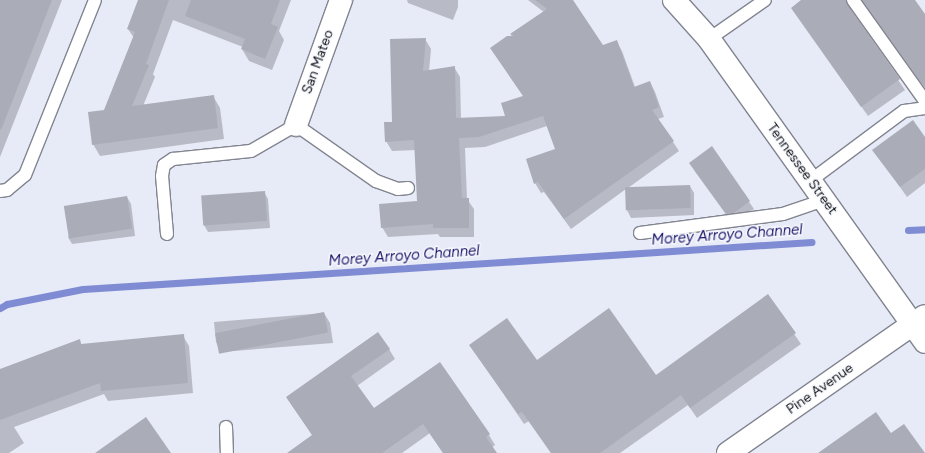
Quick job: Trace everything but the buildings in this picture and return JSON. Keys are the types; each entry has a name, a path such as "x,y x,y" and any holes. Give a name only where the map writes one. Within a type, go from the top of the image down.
{"main road":[{"name":"San Mateo","path":"296,125 341,0"},
{"name":"Tennessee Street","path":"674,0 709,39 810,181 921,327"},
{"name":"Pine Avenue","path":"728,453 921,327"}],"lane":[{"path":"0,191 7,190 25,175 95,0"},
{"path":"709,39 765,0"},
{"path":"853,0 925,101"},
{"path":"810,181 904,111 925,108"},
{"path":"167,234 162,176 164,165 173,159 251,151 296,125 376,181 398,189 408,188"},
{"path":"640,233 783,214 824,200"},
{"path":"226,427 227,453"}],"waterway":[{"name":"Morey Arroyo Channel","path":"908,230 925,229"},
{"name":"Morey Arroyo Channel","path":"0,308 7,304 83,289 811,242"}]}
